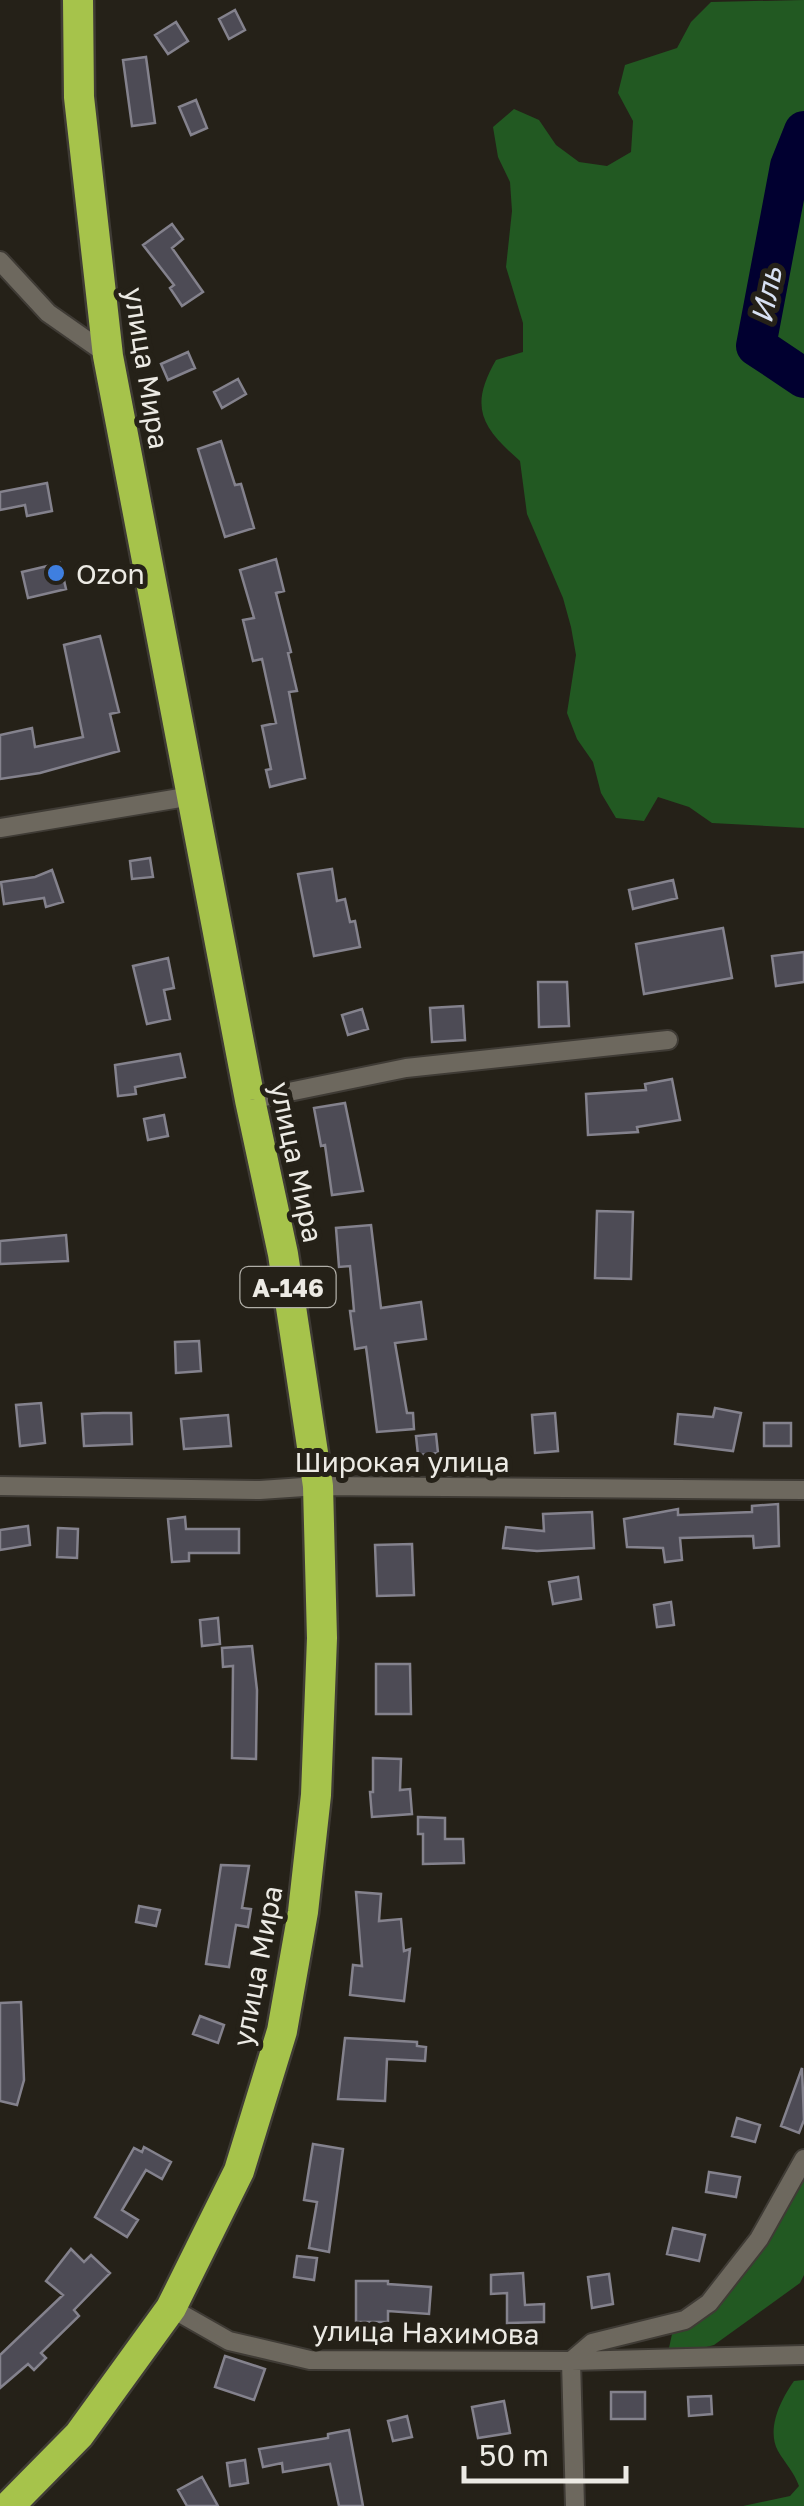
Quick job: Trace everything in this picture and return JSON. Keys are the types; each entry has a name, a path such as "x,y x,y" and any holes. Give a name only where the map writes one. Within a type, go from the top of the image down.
{"highway":[{"name":"улица Мира","path":"8,2506 79,2435 171,2308 239,2171 282,2031 303,1912 316,1795 322,1638 318,1486 283,1254 108,356 79,97 78,0"}],"street":[{"path":"0,261 48,313 108,356"},
{"path":"0,828 192,796"},
{"path":"250,1100 406,1068 668,1040"},
{"name":"Широкая улица","path":"0,1486 804,1490"},
{"name":"улица Нахимова","path":"572,2361 592,2343 685,2320 709,2303 759,2239 804,2159"},
{"name":"улица Нахимова","path":"171,2308 229,2341 310,2360 572,2361 804,2355"},
{"path":"572,2361 575,2506"}],"green space":[{"path":"804,0 804,828 712,823 689,807 658,797 644,821 616,818 601,793 593,762 577,739 567,713 576,655 571,627 563,598 527,514 520,461 488,426 481,404 496,360 523,352 523,323 506,267 512,211 510,182 498,157 493,127 514,109 539,120 556,145 579,162 607,166 631,152 633,121 618,93 625,65 677,48 691,22 711,2"},
{"path":"804,2175 804,2275 800,2283 714,2345 669,2348 672,2334 743,2276"},
{"path":"804,2380 804,2506 743,2506 790,2496 799,2486 778,2451 774,2433 784,2396 794,2381"}],"building":[{"path":"235,10 245,30 229,39 219,19"},
{"path":"176,22 188,41 168,54 155,35"},
{"path":"146,57 155,123 132,126 123,60"},
{"path":"196,100 207,128 191,135 179,107"},
{"path":"172,224 183,239 172,248 203,292 182,306 170,288 174,285 143,245"},
{"path":"188,352 195,368 168,380 161,364"},
{"path":"238,379 246,394 222,408 214,392"},
{"path":"221,441 235,485 241,484 254,528 225,537 198,449"},
{"path":"47,483 52,511 27,516 25,505 0,510 0,492"},
{"path":"276,559 284,591 276,593 297,691 289,692 305,778 270,787 266,770 271,769 262,726 276,723 262,659 253,661 243,620 254,618 240,570"},
{"path":"60,563 66,589 28,598 22,572"},
{"path":"100,636 119,712 110,714 119,751 40,773 0,779 0,735 32,728 35,747 83,737 64,645"},
{"path":"150,858 153,877 132,879 130,861"},
{"path":"332,869 337,901 345,899 360,947 314,956 298,874"},
{"path":"52,870 63,902 46,907 44,898 4,904 1,882"},
{"path":"673,880 677,898 633,909 629,890"},
{"path":"723,928 732,978 644,994 636,944"},
{"path":"804,952 804,982 776,986 772,956"},
{"path":"168,958 174,988 164,990 170,1019 147,1024 133,966"},
{"path":"538,982 567,982 569,1026 539,1027"},
{"path":"463,1006 465,1040 432,1042 430,1008"},
{"path":"362,1009 368,1029 348,1035 342,1015"},
{"path":"180,1054 185,1077 135,1087 136,1094 118,1096 115,1065"},
{"path":"672,1079 680,1120 637,1127 638,1132 588,1135 586,1094 646,1090 645,1084"},
{"path":"345,1103 363,1191 332,1195 325,1145 321,1146 314,1108"},
{"path":"164,1115 168,1136 148,1140 144,1119"},
{"path":"597,1211 633,1212 631,1279 595,1278"},
{"path":"371,1225 381,1308 421,1302 426,1339 395,1343 407,1413 413,1413 414,1429 377,1432 366,1347 355,1349 350,1266 339,1267 336,1228"},
{"path":"66,1235 68,1261 0,1264 0,1241"},
{"path":"199,1341 201,1371 176,1373 175,1342"},
{"path":"41,1403 45,1443 20,1446 16,1405"},
{"path":"715,1408 741,1413 733,1451 675,1444 678,1414 713,1417"},
{"path":"131,1413 132,1444 84,1446 82,1414"},
{"path":"555,1413 558,1451 535,1453 532,1415"},
{"path":"228,1415 231,1446 184,1449 181,1419"},
{"path":"764,1423 791,1423 791,1446 764,1446"},
{"path":"436,1434 438,1453 418,1455 416,1436"},
{"path":"778,1504 779,1546 754,1548 753,1536 680,1538 682,1560 665,1562 663,1548 627,1547 624,1519 678,1509 678,1515 752,1512 752,1506"},
{"path":"592,1512 594,1548 503,1548 506,1527 544,1531 543,1514"},
{"path":"185,1517 186,1529 239,1529 239,1553 189,1553 189,1561 172,1562 168,1519"},
{"path":"28,1526 30,1545 0,1550 0,1530"},
{"path":"58,1528 78,1529 77,1558 57,1557"},
{"path":"412,1544 414,1595 377,1596 375,1545"},
{"path":"578,1577 581,1599 553,1604 549,1582"},
{"path":"671,1602 674,1625 657,1627 654,1605"},
{"path":"218,1618 220,1644 202,1646 200,1620"},
{"path":"252,1646 257,1690 256,1759 232,1758 233,1666 223,1667 222,1648"},
{"path":"376,1664 410,1664 411,1714 376,1714"},
{"path":"373,1758 401,1759 400,1790 410,1789 412,1814 372,1817"},
{"path":"418,1817 445,1818 445,1839 463,1839 464,1863 423,1864 423,1834 418,1834"},
{"path":"221,1865 249,1866 242,1908 251,1909 248,1927 236,1925 229,1967 206,1964"},
{"path":"356,1892 381,1894 379,1921 401,1919 404,1951 410,1949 404,2001 350,1995 353,1965 362,1966"},
{"path":"139,1906 160,1910 156,1926 136,1922"},
{"path":"21,2002 24,2080 17,2105 0,2101 0,2003"},
{"path":"200,2016 224,2025 218,2043 193,2034"},
{"path":"345,2038 417,2042 417,2046 426,2047 425,2061 387,2059 385,2101 338,2099"},
{"path":"802,2068 804,2120 799,2133 781,2126"},
{"path":"737,2118 760,2125 755,2142 732,2136"},
{"path":"313,2144 343,2149 329,2252 309,2248 317,2202 304,2200"},
{"path":"144,2147 171,2162 162,2179 146,2170 122,2210 138,2220 127,2237 95,2217 134,2148 142,2152"},
{"path":"709,2172 740,2177 736,2197 706,2192"},
{"path":"673,2228 705,2235 699,2261 667,2254"},
{"path":"71,2249 84,2262 91,2255 110,2273 74,2310 79,2316 41,2353 46,2358 34,2370 28,2364 0,2388 0,2355 63,2295 46,2281"},
{"path":"297,2256 317,2258 314,2280 294,2277"},
{"path":"523,2273 525,2305 544,2304 544,2322 507,2323 507,2293 491,2294 491,2275"},
{"path":"609,2274 613,2304 592,2308 588,2277"},
{"path":"356,2281 431,2287 429,2314 388,2311 388,2322 356,2322"},
{"path":"225,2356 265,2369 254,2400 215,2387"},
{"path":"611,2392 645,2392 645,2419 611,2419"},
{"path":"711,2396 712,2414 689,2416 688,2397"},
{"path":"504,2401 510,2433 478,2438 472,2407"},
{"path":"407,2416 412,2437 393,2441 388,2421"},
{"path":"349,2430 363,2506 339,2506 330,2464 283,2472 282,2463 263,2467 259,2449 328,2438 328,2434"},
{"path":"245,2460 248,2483 230,2486 227,2463"},
{"path":"202,2477 218,2506 187,2506 178,2490"}],"waterway":[{"name":"Иль","path":"804,131 790,166 756,346 804,378"}],"place":[{"name":"Ozon","path":"56,573"}]}
